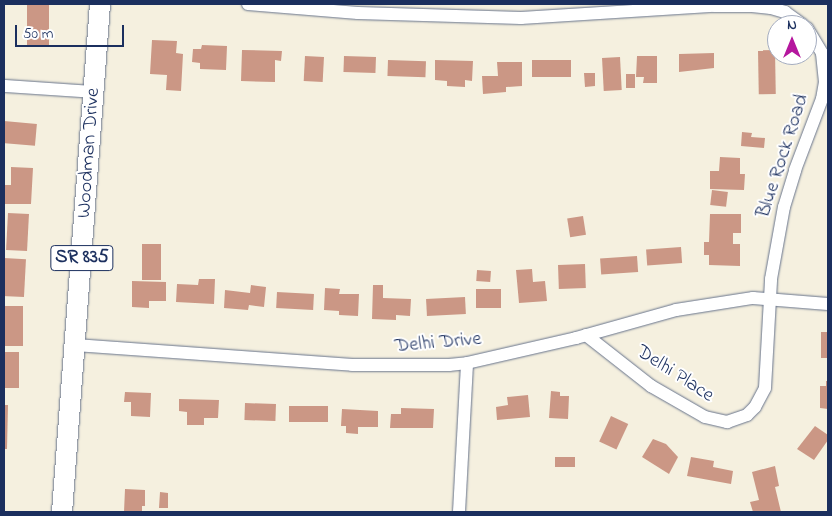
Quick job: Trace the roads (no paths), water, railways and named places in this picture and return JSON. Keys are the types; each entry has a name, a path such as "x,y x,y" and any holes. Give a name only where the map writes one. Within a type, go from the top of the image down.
{"main road":[{"name":"Woodman Drive","path":"62,512 100,4"}],"street":[{"path":"248,4 434,16 521,18 606,9 714,6 771,8 789,15"},
{"name":"Blue Rock Road","path":"770,298 776,246 784,207 795,170 822,99 825,82 822,53 817,45"},
{"path":"4,86 94,92"},
{"name":"Delhi Drive","path":"75,345 352,365 400,366 467,363 586,335 676,310 753,298 828,304"},
{"name":"Delhi Place","path":"586,335 651,386 712,420 732,421 747,415 755,407 765,388 770,298"},
{"path":"459,512 467,363"}]}
